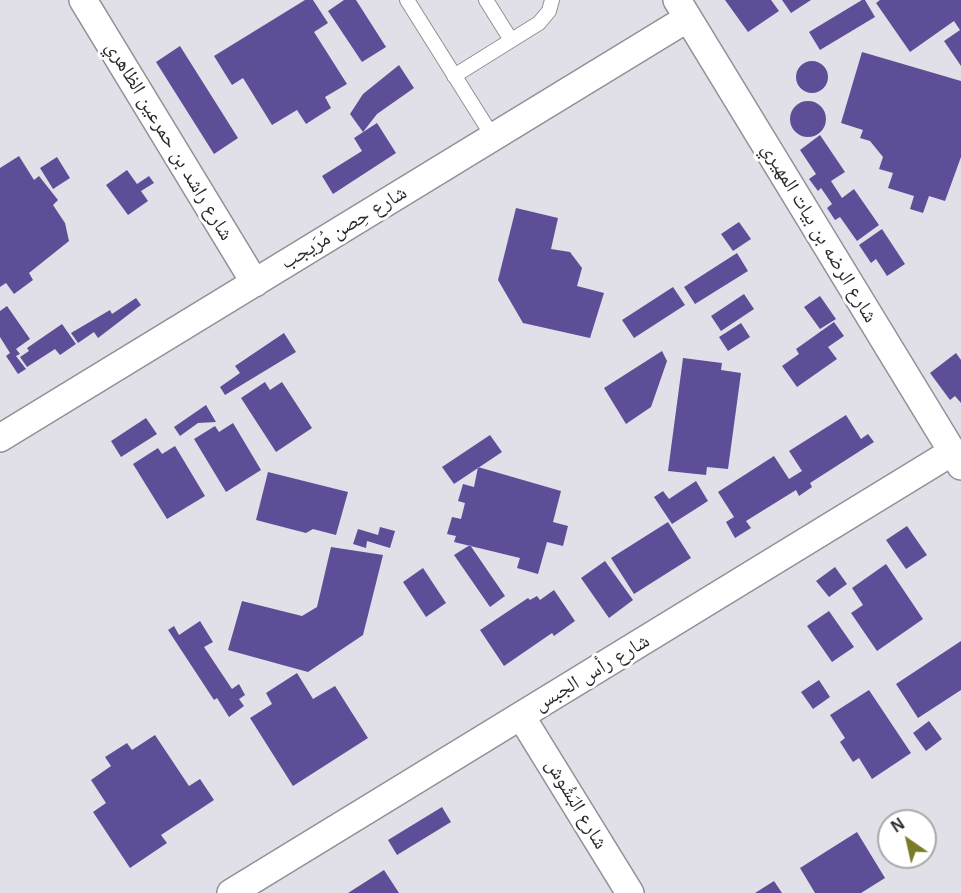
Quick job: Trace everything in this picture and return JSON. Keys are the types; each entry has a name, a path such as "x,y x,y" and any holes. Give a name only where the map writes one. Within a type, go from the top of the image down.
{"street":[{"name":"شارع راشد بن حمرعين الظاهري","path":"83,0 255,283"},
{"name":"شارع حِصن مُرَيجب","path":"0,438 493,137 683,9"},
{"name":"شارع الرضه بن بيات المهيري","path":"683,9 957,459"},
{"name":"شارع رأس الجبس","path":"231,893 521,716 957,459"},
{"name":"شارع البَشُوش","path":"521,716 630,893"}],"lane":[{"path":"407,0 493,137"},
{"path":"486,0 511,40"},
{"path":"454,76 545,18 552,0"}],"building":[{"path":"305,0 313,0 328,23 314,32 347,84 325,97 331,108 306,124 297,110 272,125 243,78 232,85 214,56"},
{"path":"344,0 356,0 386,47 362,62 328,11"},
{"path":"725,0 771,0 779,11 748,32"},
{"path":"782,0 811,0 791,13"},
{"path":"865,0 875,17 820,50 809,32"},
{"path":"880,0 961,0 961,66 944,41 960,30 954,21 910,52 876,3"},
{"path":"180,46 238,138 214,154 156,62"},
{"path":"862,52 961,81 961,157 945,201 929,196 923,213 910,209 914,196 888,188 893,173 879,169 883,157 870,141 860,138 863,130 841,123"},
{"path":"812,61 823,66 828,77 823,88 812,93 801,88 796,77 801,66"},
{"path":"399,65 414,88 377,114 363,132 350,114 363,94"},
{"path":"808,101 821,106 826,119 821,132 808,137 795,132 790,119 795,106"},
{"path":"377,123 396,153 333,194 322,176 362,151 354,138"},
{"path":"820,135 845,172 831,181 842,198 854,189 879,225 857,241 840,217 835,220 827,208 832,204 821,188 818,191 809,179 816,174 800,150"},
{"path":"19,156 34,180 39,176 58,200 53,205 65,223 69,241 29,273 33,280 14,294 6,283 0,287 0,168"},
{"path":"57,157 70,178 53,189 40,168"},
{"path":"127,170 137,184 149,176 154,183 141,191 148,201 128,215 106,185"},
{"path":"516,208 558,218 551,249 570,252 582,268 577,286 604,293 590,338 523,323 498,280"},
{"path":"739,222 751,239 733,251 721,234"},
{"path":"882,229 905,264 887,276 876,259 871,263 859,245"},
{"path":"737,253 748,271 695,304 684,287"},
{"path":"673,287 685,305 634,338 622,320"},
{"path":"744,294 754,309 721,331 711,316"},
{"path":"820,296 836,319 820,329 804,307"},
{"path":"136,298 141,305 98,338 94,332 78,343 71,333 110,310 112,314"},
{"path":"7,306 30,339 16,349 20,354 16,356 26,369 18,374 6,356 10,353 0,337 0,311"},
{"path":"834,322 844,336 828,347 837,359 797,387 782,366 799,354 796,349"},
{"path":"741,323 750,337 728,351 719,337"},
{"path":"62,324 76,344 60,355 55,349 27,367 20,357 29,351 27,348"},
{"path":"284,333 296,352 225,395 220,387 240,373 235,366"},
{"path":"662,351 667,361 651,407 626,424 604,388"},
{"path":"956,353 961,360 961,403 955,396 950,400 930,373"},
{"path":"683,358 722,363 721,370 741,373 728,469 707,467 706,475 668,471"},
{"path":"265,382 270,390 282,382 312,428 276,452 241,398"},
{"path":"206,405 216,422 198,423 180,436 174,427"},
{"path":"846,415 861,439 868,434 874,442 810,483 812,487 799,496 796,490 746,521 751,528 735,538 726,522 734,517 718,492 774,456 789,479 802,471 789,451"},
{"path":"146,418 157,434 121,457 111,441"},
{"path":"233,423 261,470 226,492 194,439 215,426 219,432"},
{"path":"490,435 502,452 454,484 442,467"},
{"path":"175,446 205,496 167,519 133,464 158,448 162,454"},
{"path":"478,467 561,491 553,522 568,526 563,546 547,542 538,574 517,568 520,558 454,542 456,536 447,534 452,517 461,519 465,503 458,501 463,484 474,487"},
{"path":"268,472 348,492 336,535 313,529 306,533 256,520"},
{"path":"696,481 708,501 672,524 654,497 663,491 669,499"},
{"path":"668,522 691,558 634,594 611,558"},
{"path":"907,526 927,555 906,569 886,540"},
{"path":"380,527 395,531 390,548 367,541 366,548 353,544 358,529 378,535"},
{"path":"470,545 505,596 490,607 454,555"},
{"path":"331,547 383,555 363,635 308,672 228,650 242,601 302,616 317,607"},
{"path":"605,561 633,600 609,618 581,578"},
{"path":"886,564 923,619 877,651 851,613 863,605 852,588"},
{"path":"835,567 847,584 829,597 816,581"},
{"path":"423,568 446,603 426,617 403,582"},
{"path":"554,590 575,621 554,636 552,633 504,666 480,630 528,598 530,600 537,596 540,600"},
{"path":"829,611 854,647 832,662 807,626"},
{"path":"200,621 213,642 204,647 232,689 239,684 245,695 239,699 244,706 229,717 217,698 214,700 168,630 174,626 179,635"},
{"path":"961,641 961,690 918,718 896,684"},
{"path":"297,673 313,699 335,686 368,738 293,786 250,718 272,704 266,693"},
{"path":"819,680 830,697 813,709 801,692"},
{"path":"869,690 911,753 872,779 859,758 853,762 840,742 845,738 830,715"},
{"path":"929,721 942,739 926,751 913,733"},
{"path":"155,735 189,786 200,779 214,800 161,835 167,843 130,868 93,812 106,803 91,780 111,766 105,757 127,743 132,750"},
{"path":"442,807 451,822 397,855 388,840"},
{"path":"857,832 877,865 877,869 880,869 885,878 861,893 815,893 800,868"},
{"path":"384,870 399,893 348,893"},
{"path":"774,881 782,893 755,893"}]}
